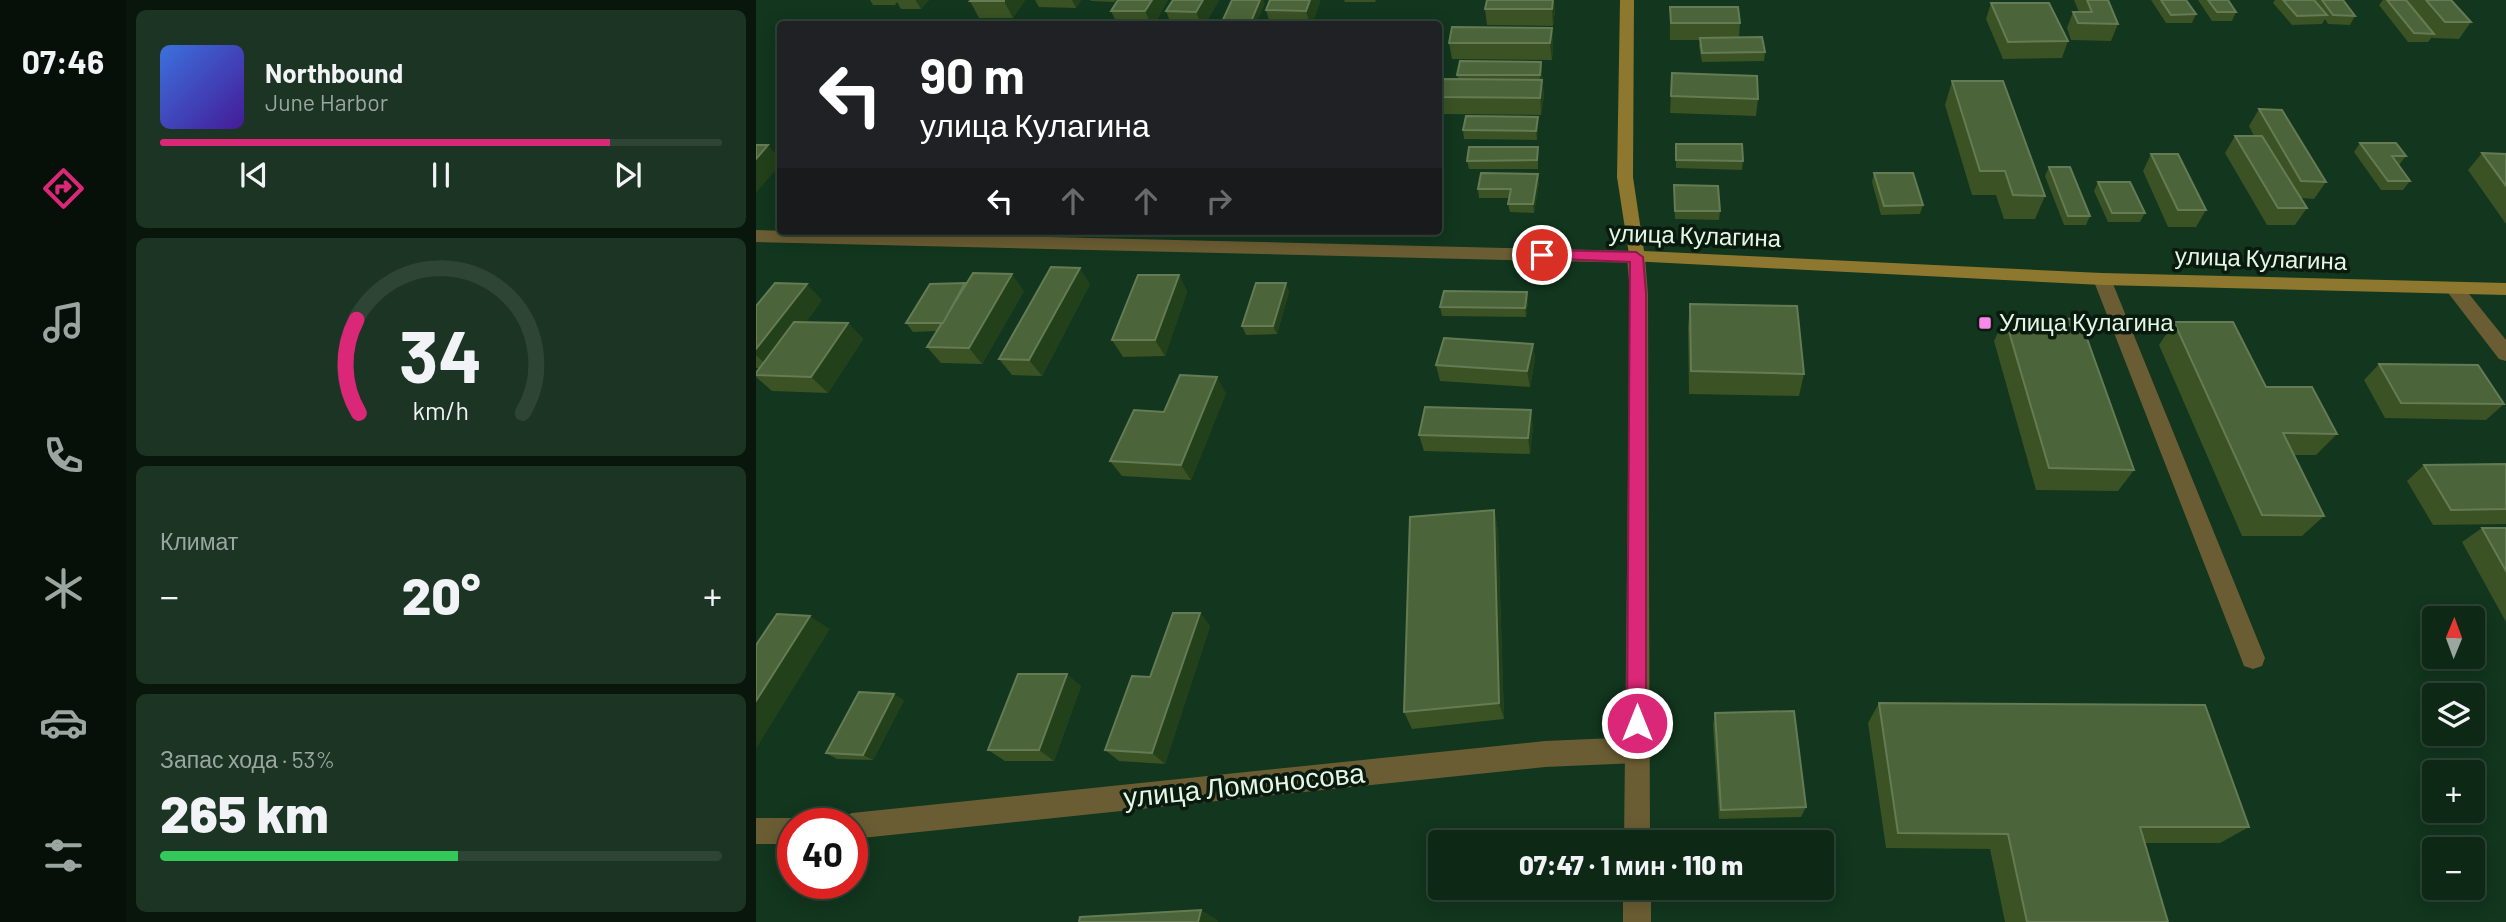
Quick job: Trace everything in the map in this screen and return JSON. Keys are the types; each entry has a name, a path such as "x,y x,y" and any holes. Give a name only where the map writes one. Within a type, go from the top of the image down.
{"main road":[{"path":"1627,0 1625,164 1636,257"},
{"name":"улица Кулагина","path":"1636,257 2102,279 2506,289"}],"street":[{"name":"улица Кулагина","path":"756,236 1636,257"},
{"path":"1636,257 1639,294 1637,830"},
{"path":"2102,279 2253,657"},
{"path":"2455,289 2506,354"},
{"name":"улица Ломоносова","path":"868,824 1545,754 1637,750"},
{"path":"756,831 777,831"},
{"path":"1637,900 1637,922"}],"building":[{"path":"1004,0 1004,1 970,1"},
{"path":"1118,0 1152,0 1145,11 1111,11"},
{"path":"1173,0 1203,0 1196,12 1166,11"},
{"path":"1232,0 1260,0 1251,21 1222,21"},
{"path":"1270,0 1310,0 1306,11 1266,10"},
{"path":"1487,0 1553,0 1552,9 1485,9"},
{"path":"2087,0 2108,0 2118,24 2078,23 2073,12 2092,12"},
{"path":"2161,0 2186,0 2196,14 2171,15"},
{"path":"2208,0 2228,0 2236,12 2217,12"},
{"path":"2283,0 2314,0 2327,15 2297,16"},
{"path":"2322,0 2343,0 2355,16 2333,15"},
{"path":"2387,0 2406,0 2434,34 2414,33"},
{"path":"2426,0 2451,0 2471,22 2445,22"},
{"path":"1991,3 2049,3 2068,41 2008,42"},
{"path":"1670,7 1738,7 1740,23 1671,23"},
{"path":"1452,27 1552,28 1550,43 1449,43"},
{"path":"1762,37 1765,52 1702,53 1700,38"},
{"path":"1460,61 1541,62 1540,75 1457,75"},
{"path":"1672,73 1757,76 1758,99 1671,96"},
{"path":"1443,79 1542,80 1540,98 1442,97"},
{"path":"1952,81 2003,81 2045,196 2013,195 2005,171 1980,171"},
{"path":"2259,109 2282,110 2326,182 2301,181"},
{"path":"1466,116 1538,117 1536,131 1463,130"},
{"path":"2235,136 2262,136 2307,208 2278,208"},
{"path":"2360,143 2396,143 2406,156 2392,156 2410,181 2388,181"},
{"path":"1676,144 1742,144 1743,161 1676,160"},
{"path":"756,145 768,145 756,159"},
{"path":"1469,147 1538,147 1537,160 1467,161"},
{"path":"2482,153 2506,154 2506,186"},
{"path":"2151,154 2178,154 2206,210 2178,210"},
{"path":"2049,167 2070,167 2090,216 2068,216"},
{"path":"1481,173 1538,174 1533,204 1508,204 1511,189 1478,189"},
{"path":"1874,173 1913,173 1923,205 1884,206"},
{"path":"2098,182 2130,182 2145,213 2112,213"},
{"path":"1674,185 1718,186 1720,211 1675,211"},
{"path":"1051,267 1080,268 1029,360 999,359"},
{"path":"973,273 1012,274 969,348 927,347"},
{"path":"1138,275 1179,275 1155,340 1112,340"},
{"path":"775,283 807,284 756,349 756,306"},
{"path":"965,283 943,323 906,323 930,284"},
{"path":"1256,283 1286,283 1273,326 1242,326"},
{"path":"1444,291 1527,292 1525,308 1440,307"},
{"path":"1690,304 1797,306 1804,374 1691,371"},
{"path":"2005,318 2080,319 2134,470 2049,468"},
{"path":"794,322 848,323 811,377 756,375 756,373"},
{"path":"2174,322 2233,322 2266,387 2312,387 2337,434 2283,433 2324,516 2262,515"},
{"path":"1444,338 1533,344 1527,371 1436,365"},
{"path":"2379,364 2478,365 2504,404 2401,403"},
{"path":"1180,375 1217,377 1181,465 1110,461 1134,410 1164,412"},
{"path":"1425,407 1531,410 1528,438 1419,435"},
{"path":"2506,464 2506,509 2451,510 2424,465"},
{"path":"1494,510 1499,703 1404,712 1410,517"},
{"path":"2482,528 2506,528 2506,571"},
{"path":"1173,613 1200,613 1152,753 1105,750 1132,676 1150,677"},
{"path":"777,614 810,616 756,701 756,645"},
{"path":"1018,674 1067,674 1039,750 988,750"},
{"path":"859,692 894,694 863,755 826,753"},
{"path":"1879,703 2205,705 2249,827 2140,827 2168,922 2027,922 2008,834 1898,833"},
{"path":"1794,711 1806,807 1721,810 1715,713"},
{"path":"1201,910 1198,922 1079,922 1080,917"}],"place":[{"name":"Улица Кулагина","path":"1985,323"}],"route":[{"path":"1542,255 1636,257 1639,294 1637,723"}]}
